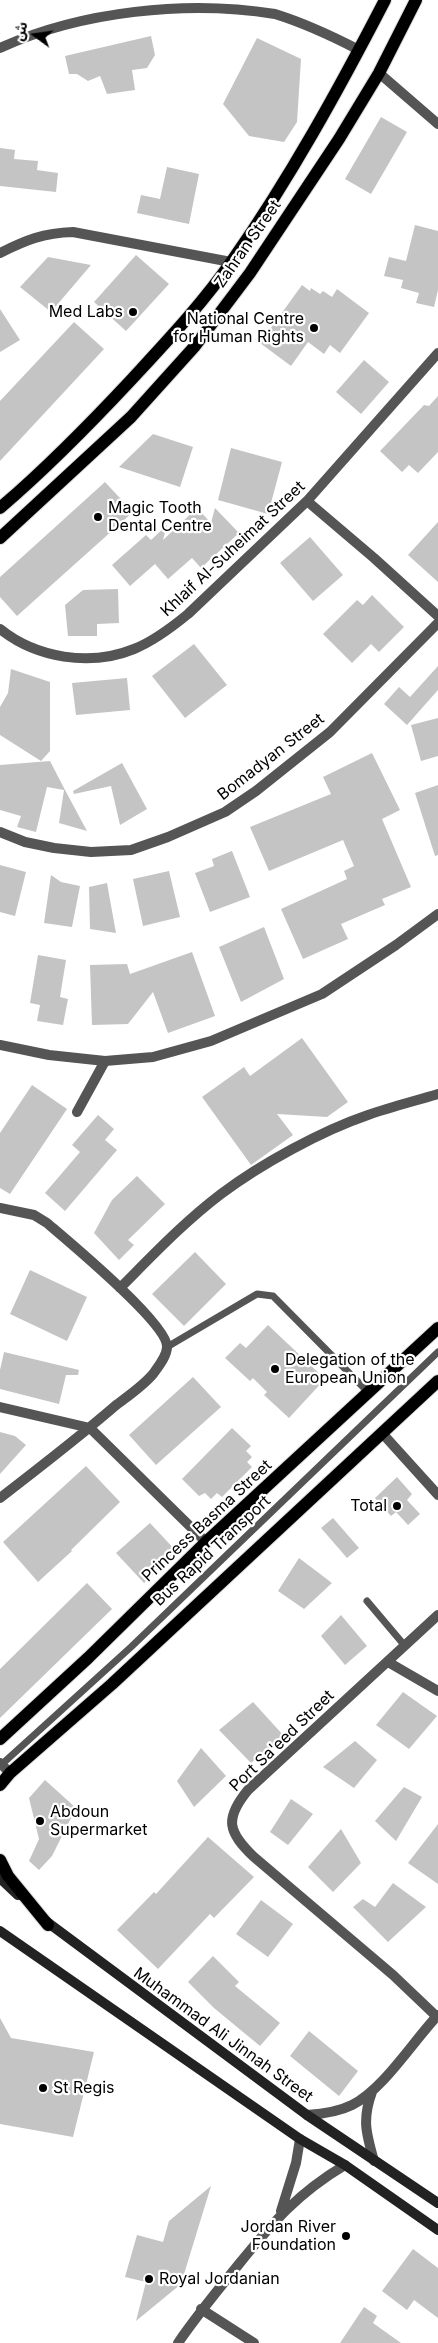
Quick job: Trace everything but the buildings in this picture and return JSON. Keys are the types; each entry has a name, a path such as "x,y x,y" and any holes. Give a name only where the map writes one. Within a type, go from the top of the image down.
{"main road":[{"name":"Zahran Street","path":"0,508 45,470 119,392 164,344 231,262 285,180 359,50 385,0"},
{"name":"Zahran Street","path":"0,538 131,417 195,346 250,273 339,139 379,72 416,0"},
{"name":"Princess Basma Street","path":"0,1739 88,1658 206,1542 438,1328"},
{"path":"0,1785 3,1767 112,1684 438,1381"},
{"path":"0,1797 3,1767"},
{"path":"0,1860 8,1876 48,1925"},
{"name":"Muhammad Ali Jinnah Street","path":"0,1878 48,1925 307,2115 438,2203"},
{"path":"0,1931 300,2139 345,2165 438,2230"}],"street":[{"path":"0,48 19,39 98,13 157,6 219,2 274,14 317,29 359,50"},
{"path":"379,72 438,124"},
{"path":"0,254 29,238 50,233 73,232 231,262"},
{"name":"Khlaif Al-Suheimat Street","path":"0,630 27,648 58,656 94,658 132,650 168,631 307,501 438,354"},
{"path":"307,501 438,616"},
{"name":"Bomadyan Street","path":"0,832 25,842 54,848 91,852 131,850 168,837 225,812 256,791 330,732 438,623"},
{"path":"0,1045 49,1055 105,1061 153,1057 211,1042 322,994 396,945 438,914"},
{"path":"77,1112 105,1061"},
{"path":"120,1288 199,1211 222,1193 259,1170 337,1128 367,1115 438,1094"},
{"path":"0,1208 34,1215 47,1223 120,1288 154,1322 164,1335 167,1347 163,1360 152,1375 90,1428 0,1498"},
{"path":"0,1407 90,1428 206,1542"},
{"path":"382,1433 438,1494"},
{"name":"Port Sa'eed Street","path":"437,2016 393,1975 238,1842 232,1830 232,1817 238,1802 248,1790 438,1615"},
{"path":"388,1662 438,1691"},
{"path":"307,2115 328,2113 353,2105 372,2092 437,2016"},
{"path":"372,2092 366,2109 365,2128 374,2161"},
{"path":"280,2215 292,2180 300,2139"},
{"path":"178,2343 202,2309 280,2215 322,2179 345,2165"},
{"path":"202,2309 254,2343"}],"lane":[{"path":"167,1347 257,1294 273,1296 369,1393"},
{"name":"Bus Rapid Transport","path":"3,1767 438,1352"},
{"path":"367,1601 405,1646"}],"place":[{"name":"Med Labs","path":"133,312"},
{"name":"National Centre for Human Rights","path":"314,328"},
{"name":"Magic Tooth Dental Centre","path":"98,517"},
{"name":"Delegation of the European Union","path":"275,1369"},
{"name":"Total","path":"397,1506"},
{"name":"Abdoun Supermarket","path":"40,1821"},
{"name":"St Regis","path":"43,2088"},
{"name":"Jordan River Foundation","path":"346,2236"},
{"name":"Royal Jordanian","path":"149,2279"}]}
